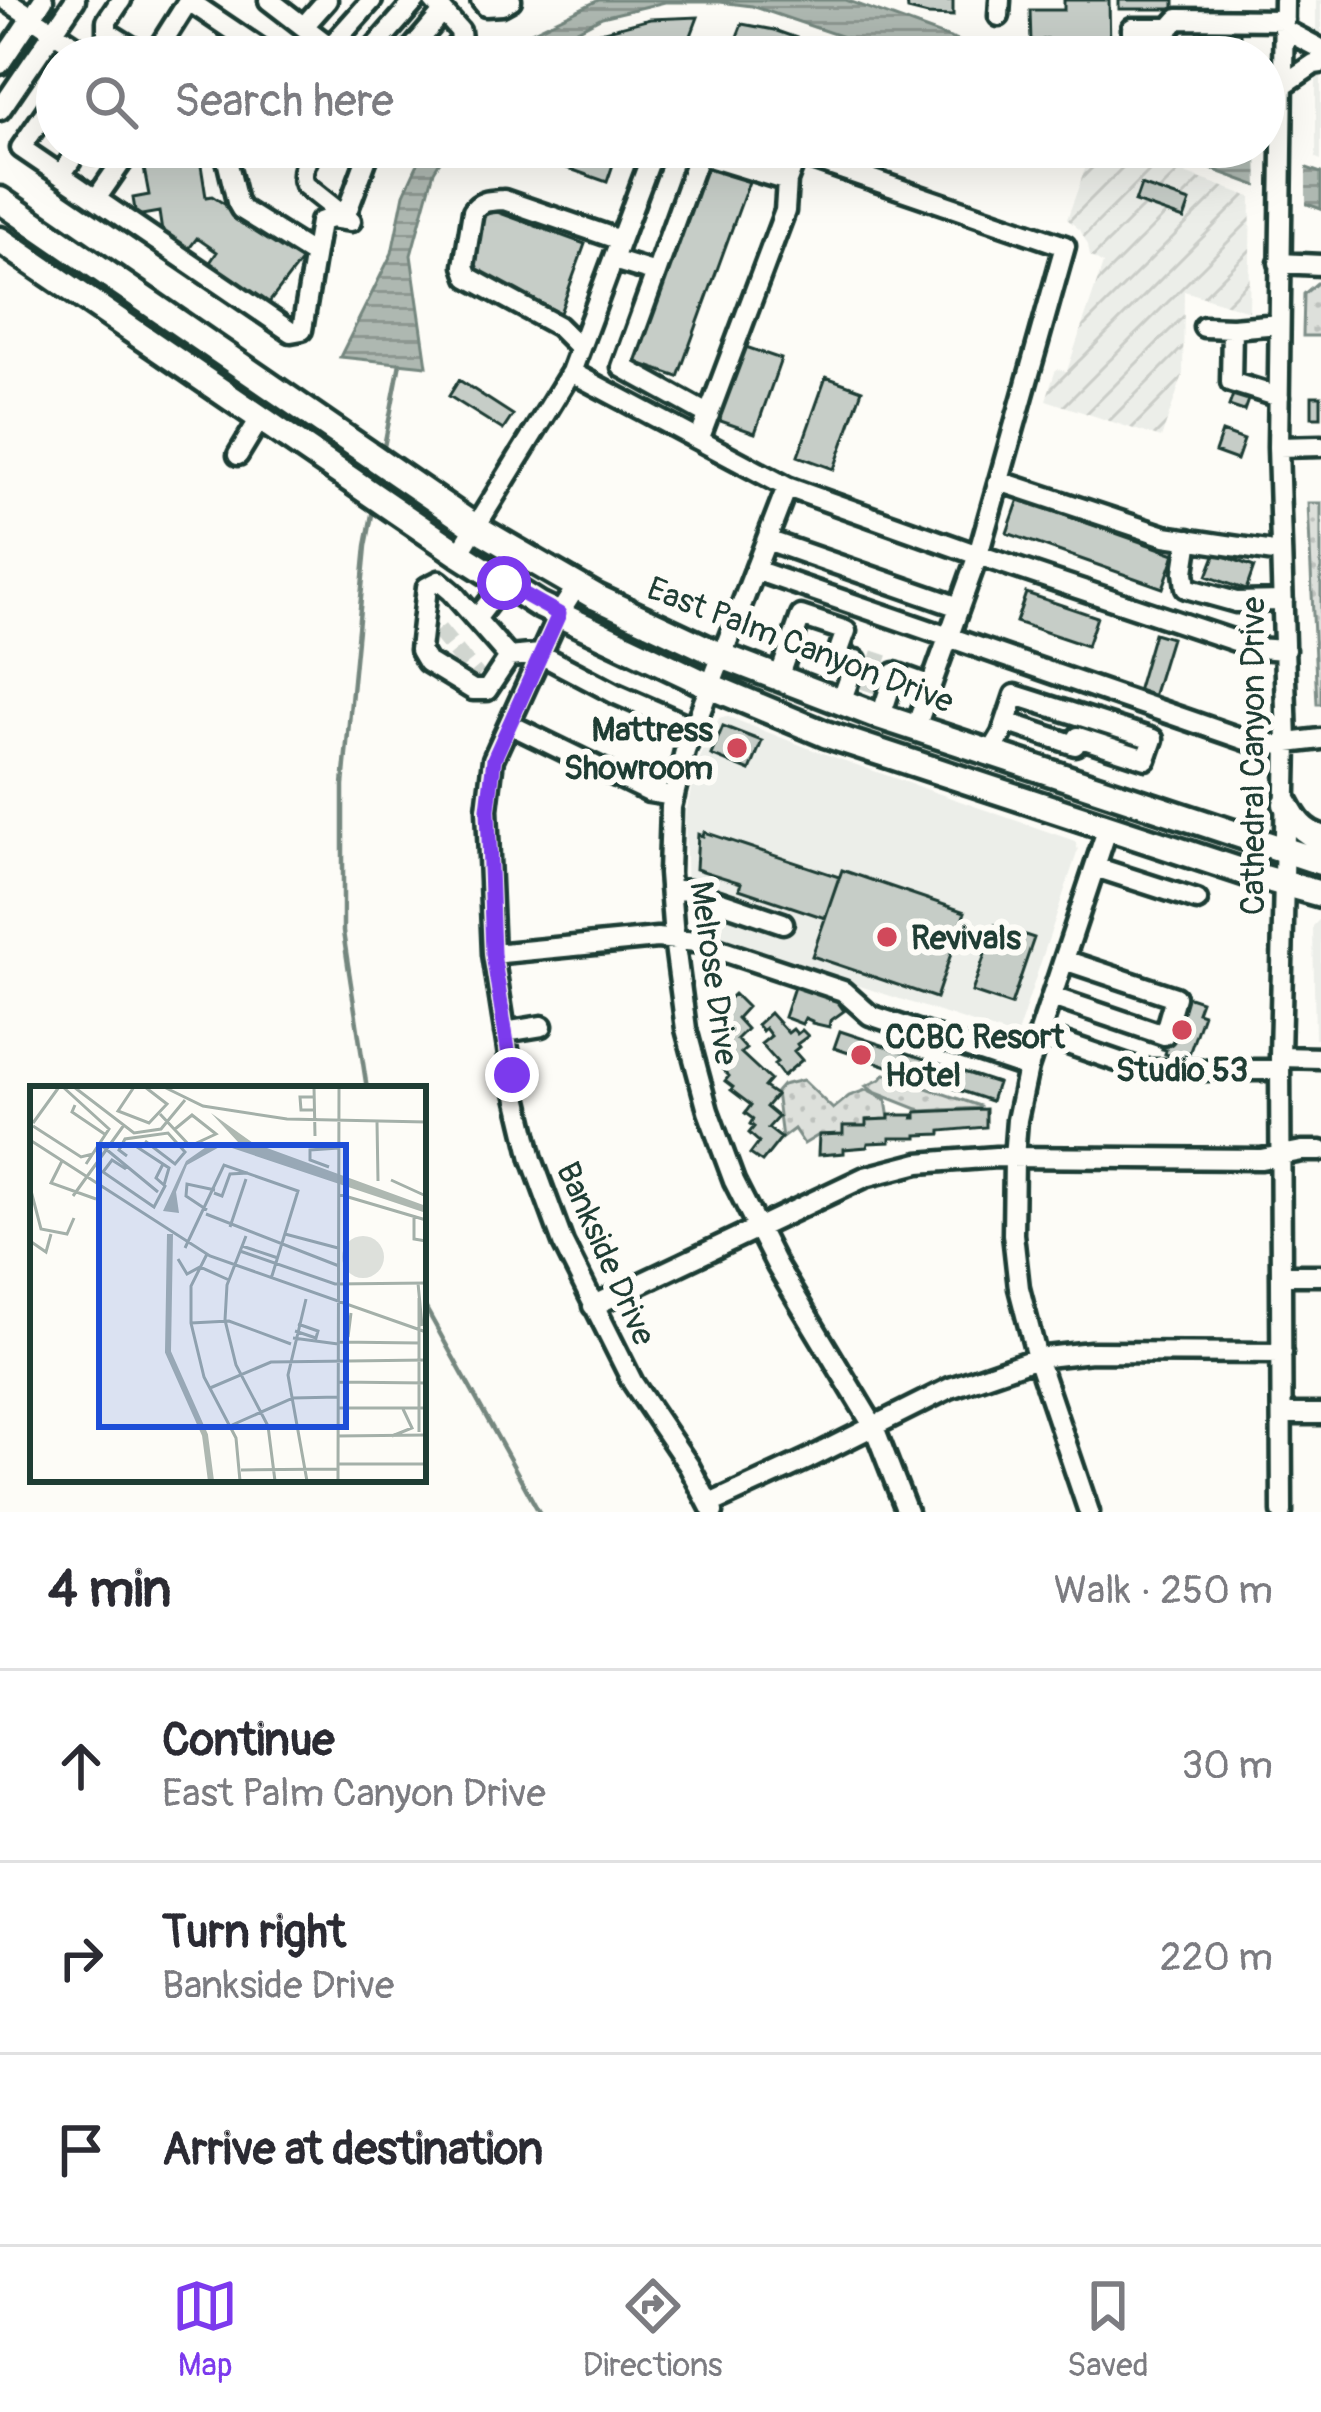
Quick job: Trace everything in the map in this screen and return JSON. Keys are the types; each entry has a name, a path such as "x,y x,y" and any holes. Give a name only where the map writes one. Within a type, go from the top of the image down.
{"main road":[{"name":"East Palm Canyon Drive","path":"0,200 476,527 577,586 722,656 841,702 1321,862"},
{"name":"East Palm Canyon Drive","path":"0,240 459,554 559,614 825,734 1321,894"},
{"path":"901,759 911,745 956,756 992,752"},
{"path":"1286,803 1306,832 1321,838"}],"street":[{"path":"2,0 60,36"},
{"path":"0,64 44,0"},
{"path":"51,36 75,0"},
{"path":"114,36 107,32 106,21 121,0"},
{"path":"164,36 189,0 241,36"},
{"path":"269,0 316,36"},
{"path":"304,26 327,0"},
{"path":"347,36 373,0"},
{"path":"384,36 416,0"},
{"path":"481,0 492,7 511,0"},
{"path":"419,36 438,6 460,36"},
{"path":"1132,36 1132,28 1170,28 1178,20 1284,16 1321,49"},
{"path":"0,110 36,58"},
{"path":"1285,84 1321,63"},
{"path":"36,126 21,148 36,158"},
{"path":"51,168 291,332 302,330 320,223 331,218 351,221 305,185 304,168"},
{"path":"61,175 66,168"},
{"path":"96,199 117,168"},
{"path":"229,168 241,208 313,254"},
{"path":"346,217 364,168"},
{"path":"459,554 571,373 647,168"},
{"path":"694,168 622,367 709,415"},
{"path":"745,168 787,181"},
{"path":"699,440 785,211 792,168"},
{"path":"838,168 1065,246 978,555 916,727"},
{"name":"Cathedral Canyon Drive","path":"1282,168 1278,447 1287,742 1280,1064 1282,1512"},
{"path":"580,349 559,326 468,277 464,266 473,211 488,201 504,200 620,240"},
{"path":"613,260 656,273"},
{"path":"1279,263 1321,265"},
{"path":"1204,327 1279,324"},
{"path":"1232,328 1231,382 1279,398"},
{"path":"571,373 787,487 1256,648 1285,650"},
{"path":"238,455 262,417"},
{"path":"1278,447 1321,446"},
{"path":"999,481 1165,536 1281,553"},
{"name":"Melrose Drive","path":"787,487 694,728 674,796 670,889 674,938 686,1029 708,1111 734,1181 756,1228 874,1427 907,1512"},
{"path":"1189,539 1186,588 1236,602 1283,601"},
{"path":"766,540 959,607"},
{"path":"755,570 1263,746 1321,740"},
{"path":"509,657 452,592 439,581 427,587 420,650 427,662 473,691 509,657 540,654 694,728"},
{"path":"476,619 504,583"},
{"name":"Bankside Drive","path":"577,586 559,614 494,759 488,809 493,954 532,1159 563,1243 633,1383 712,1508"},
{"path":"779,678 811,590"},
{"path":"1184,624 1195,590"},
{"path":"424,613 438,630"},
{"path":"801,616 846,631 836,659"},
{"path":"841,702 856,660 875,671 931,686"},
{"path":"875,671 881,716"},
{"path":"992,752 1015,695 1153,739 1146,760 1006,722"},
{"path":"1065,776 1084,717"},
{"path":"509,724 649,791 674,796"},
{"path":"1088,1512 1019,1288 1013,1234 1014,1158 1028,1068 1108,826"},
{"path":"1095,867 1197,900"},
{"path":"670,889 783,923"},
{"path":"493,954 674,938 843,991 870,1015 1028,1068"},
{"path":"1052,997 1164,1035 1175,997 1064,960"},
{"path":"505,1033 542,1026"},
{"path":"1040,1034 1143,1070 1321,1058"},
{"path":"593,1306 865,1177 919,1163 1014,1158 1261,1159 1321,1151"},
{"path":"1283,1275 1321,1275"},
{"path":"712,1508 950,1388 1037,1358 1091,1352 1282,1352"},
{"path":"1282,1414 1321,1414"}],"shaded area":[{"path":"599,0 846,0 945,36 840,36 752,6 720,2 665,2 602,17 566,36 525,35"},
{"path":"1316,0 1321,0 1321,160 1316,158"},
{"path":"1285,160 1321,173 1321,209 1209,168 1285,168"},
{"path":"416,168 436,168 411,255 427,366 340,357 392,253 404,194"},
{"path":"1085,168 1171,168 1251,197 1249,311 1184,291 1183,375 1161,438 1046,400 1056,369 1067,371 1103,264 1090,256 1080,230 1067,219"},
{"path":"1321,283 1321,336 1303,336 1304,294"},
{"path":"1308,503 1321,503 1321,704 1317,704"},
{"path":"726,716 1075,841 1078,850 1016,1037 692,931 685,818 696,766 719,718"},
{"path":"1321,918 1321,1039 1315,1039 1313,926"},
{"path":"885,1074 980,1108 922,1111 866,1086"},
{"path":"803,1080 833,1109 866,1090 886,1100 889,1119 844,1126 843,1134 819,1135 804,1144 794,1129 782,1138 776,1092 782,1085"}],"pier":[{"path":"1285,156 1306,162 1306,211 1258,192 1257,168 1285,168"}],"building":[{"path":"907,0 953,0 953,16 908,10"},
{"path":"1064,0 1109,0 1110,36 1031,36 1030,10 1064,10"},
{"path":"1119,0 1174,0 1174,9 1119,9"},
{"path":"698,17 691,36 596,33 650,19"},
{"path":"742,24 791,36 737,36"},
{"path":"1204,27 1235,27 1240,32 1240,36 1204,36"},
{"path":"144,168 201,168 206,197 212,196 305,256 268,304 209,264 217,252 197,238 188,250 162,232 159,212 136,216 133,198 149,195"},
{"path":"567,168 612,168 607,182"},
{"path":"706,168 750,179 678,377 635,362"},
{"path":"1141,185 1190,202 1184,219 1135,202"},
{"path":"489,209 585,244 560,313 477,270 479,215"},
{"path":"740,345 781,359 755,433 715,419"},
{"path":"826,377 862,390 834,469 798,456"},
{"path":"459,380 513,415 503,430 449,396"},
{"path":"1234,392 1249,397 1244,411 1229,406"},
{"path":"1312,396 1321,396 1321,417 1312,417"},
{"path":"1222,432 1244,440 1237,460 1215,452"},
{"path":"1019,499 1175,554 1163,588 1007,533"},
{"path":"1216,553 1254,567 1246,590 1207,576"},
{"path":"1026,593 1097,617 1087,646 1016,622"},
{"path":"1154,633 1171,638 1152,700 1136,695"},
{"name":"Mattress Showroom","path":"723,726 762,741 750,771 711,755"},
{"path":"704,832 839,877 825,918 696,869 698,834"},
{"name":"Revivals","path":"842,870 965,912 936,998 812,956"},
{"path":"995,925 1034,938 1011,1005 972,992"},
{"path":"795,984 835,998 844,1011 829,1027 784,1017"},
{"path":"734,994 747,1007 737,1018 747,1029 737,1039 746,1049 741,1053 770,1080 764,1087 776,1095 766,1107 778,1117 768,1128 781,1138 762,1162 750,1154 759,1142 749,1133 753,1119 745,1113 751,1105 731,1090 725,1081 729,1076 716,1063 721,1049 714,1041 725,1030 719,1024 725,1016 718,1009"},
{"path":"1180,994 1201,1001 1197,1012 1203,1014 1188,1057 1183,1059 1162,1049"},
{"path":"770,1013 788,1033 802,1030 808,1036 794,1051 802,1060 783,1076 761,1044 771,1036 757,1025"},
{"path":"840,1031 997,1083 991,1101 834,1048"},
{"path":"986,1109 986,1127 890,1138 890,1142 844,1149 844,1153 818,1155 819,1135 843,1134 843,1126 866,1126 866,1120 889,1119 889,1115 916,1118 916,1112"}],"waterway":[{"path":"383,452 400,363"},
{"path":"367,1086 343,932 343,785 374,504"},
{"path":"426,1308 539,1512"}],"tunnel":[{"path":"438,630 477,677"},
{"path":"870,659 885,664"},
{"path":"863,680 878,685"}],"place":[{"name":"Mattress Showroom","path":"737,748"},
{"name":"Revivals","path":"887,937"},
{"name":"Studio 53","path":"1182,1030"},
{"name":"CCBC Resort Hotel","path":"861,1055"}],"route":[{"path":"504,583 559,614 494,759 488,809 493,954 512,1075"}]}
